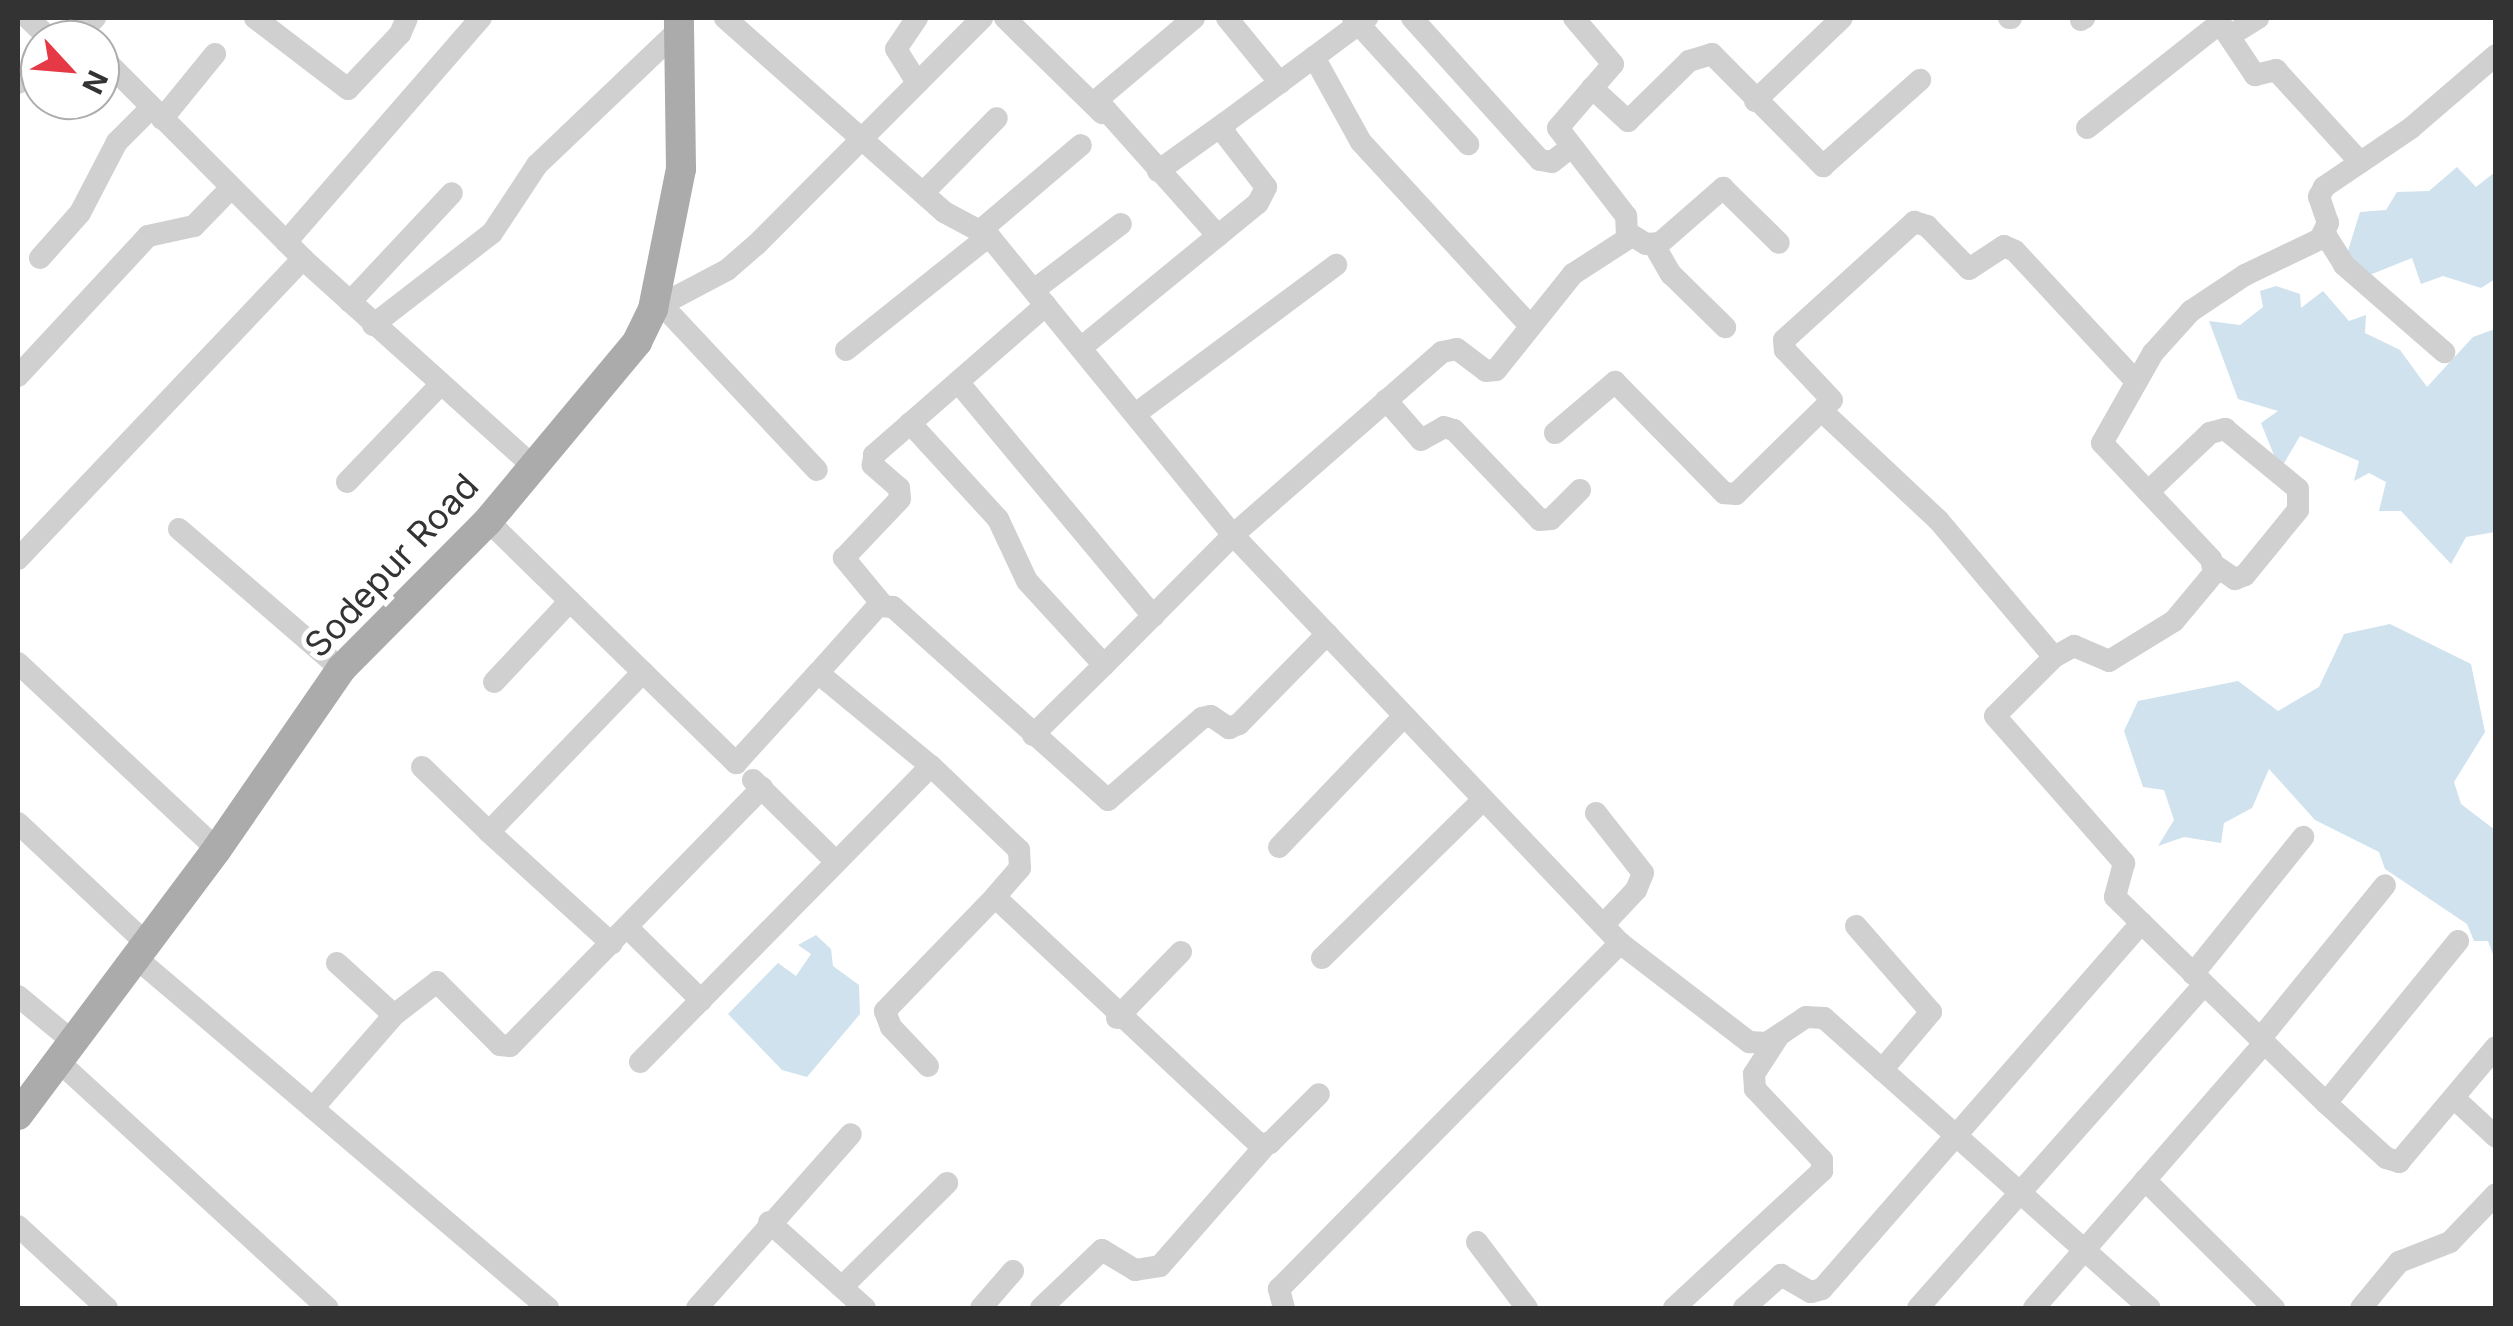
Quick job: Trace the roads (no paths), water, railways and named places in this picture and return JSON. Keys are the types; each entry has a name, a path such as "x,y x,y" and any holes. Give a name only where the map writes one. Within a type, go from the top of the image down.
{"main road":[{"name":"Sodepur Road","path":"18,1115 217,848 341,669 488,521 636,342 656,306 681,169 679,24"}],"street":[{"path":"255,18 348,90 400,34 407,18"},
{"path":"18,559 295,251 481,18"},
{"path":"917,18 896,49 917,83"},
{"path":"817,470 656,306 727,270 982,18"},
{"path":"1005,18 1104,115 1218,236"},
{"path":"1104,115 1097,100 1105,88 1194,18"},
{"path":"1227,18 1280,83"},
{"path":"1412,18 1540,160 1552,162 1570,148"},
{"path":"1574,18 1612,56 1610,71 1560,120 1560,136 1626,216 1630,234"},
{"path":"1755,100 1842,18"},
{"path":"2232,35 2258,18"},
{"path":"1158,171 1359,20 1468,144"},
{"path":"741,23 952,218 985,233 1138,412 1233,535 1620,943 1734,1033 1757,1044 1817,1015 2150,1308"},
{"path":"373,325 492,233 538,165 679,24"},
{"path":"2088,128 2218,24 2232,35 2255,74 2276,70 2360,162"},
{"path":"1592,88 1628,121 1706,53 1823,166 1920,80"},
{"path":"25,255 80,213 116,142 157,114 215,54"},
{"path":"2444,352 2344,265 2325,234 2320,192 2496,56"},
{"path":"1314,57 1361,142 1530,325"},
{"path":"120,76 373,325 532,465"},
{"path":"923,193 997,118"},
{"path":"1082,346 1258,203 1266,187 1225,134 1225,123"},
{"path":"846,350 985,233 1081,145"},
{"path":"18,376 148,236 194,226 231,188"},
{"path":"1654,246 1723,188 1779,243"},
{"path":"350,302 452,194"},
{"path":"1554,433 1615,382 1729,496 1823,412 1833,396 1785,350 1784,340 1914,222 1927,226 1969,269 2004,246 2015,251 2136,381"},
{"path":"1121,224 872,460 899,488 900,500 844,558 882,604 1034,735 1091,790 1116,797 1202,718 1211,716 1228,728 1239,724 1327,634"},
{"path":"1034,735 1233,535 1386,400 1447,349 1496,370 1573,274 1604,258 1630,234"},
{"path":"1630,234 1654,246 1670,274 1725,327"},
{"path":"2148,492 2210,432 2225,429 2298,489 2298,510 2245,575 2235,579 2214,565 2148,492 2111,458 2101,438 2136,381 2192,311 2325,234"},
{"path":"1138,412 1336,264"},
{"path":"958,382 1153,616"},
{"path":"348,482 440,386"},
{"path":"1386,400 1420,440 1444,427 1454,430 1540,520 1551,519 1580,490"},
{"path":"1823,412 1939,521 2054,658"},
{"path":"910,423 998,519 1028,582 1104,665"},
{"path":"488,521 835,861"},
{"path":"180,529 341,669"},
{"path":"2214,565 2202,591 2156,636 2104,662 2074,646 2054,658 1995,716 2120,856 2124,863 2115,896 2386,1158 2399,1162 2496,1047"},
{"path":"494,682 570,601"},
{"path":"736,764 882,604"},
{"path":"18,663 217,848"},
{"path":"489,832 643,672"},
{"path":"818,673 931,766 1023,855 994,897 885,1011 890,1027 928,1066"},
{"path":"1279,846 1404,716"},
{"path":"640,1062 931,766"},
{"path":"422,767 489,832 701,1000"},
{"path":"313,1108 394,1016 437,982 500,1045 510,1046 762,788"},
{"path":"1322,958 1483,800"},
{"path":"1596,813 1642,873 1636,890 1602,925"},
{"path":"18,822 141,950 313,1108 548,1308"},
{"path":"1918,1308 2198,980 2303,837"},
{"path":"2034,1308 2262,1041 2385,885"},
{"path":"994,897 1117,1018 1264,1146"},
{"path":"1744,1308 1780,1275 1811,1292 1822,1289 2140,924"},
{"path":"1856,926 1931,1012 1882,1070"},
{"path":"2326,1103 2458,941"},
{"path":"1284,1308 1279,1289 1620,943"},
{"path":"1117,1018 1182,952"},
{"path":"337,963 394,1016"},
{"path":"18,996 64,1050 328,1308"},
{"path":"1674,1308 1822,1172 1822,1160 1754,1088 1754,1074 1778,1037"},
{"path":"1041,1308 1102,1250 1135,1270 1160,1266 1264,1146 1319,1094"},
{"path":"2456,1099 2496,1137"},
{"path":"696,1308 851,1134"},
{"path":"2145,1180 2274,1308"},
{"path":"842,1287 947,1183"},
{"path":"2361,1308 2399,1262 2450,1242 2496,1194"},
{"path":"769,1222 865,1308"},
{"path":"18,1226 107,1308"},
{"path":"1478,1242 1528,1308"},
{"path":"981,1308 1013,1272"}],"water":[{"path":"2457,167 2476,187 2495,172 2495,279 2481,288 2443,276 2421,284 2412,258 2367,276 2347,254 2360,212 2386,210 2397,192 2429,191"},
{"path":"2276,286 2300,294 2301,308 2323,291 2349,321 2366,315 2365,333 2400,350 2427,387 2473,337 2495,329 2495,532 2466,537 2451,564 2401,511 2379,511 2386,482 2369,473 2354,481 2359,461 2300,436 2280,470 2261,423 2278,411 2238,399 2209,321 2240,325 2263,307 2260,291"},
{"path":"2390,624 2471,664 2485,732 2454,782 2461,804 2495,830 2495,960 2488,941 2474,941 2467,924 2385,869 2379,852 2315,820 2269,769 2252,808 2224,823 2221,843 2184,837 2158,846 2174,820 2164,790 2143,787 2124,731 2138,701 2238,681 2278,711 2319,687 2344,634"},
{"path":"816,935 831,949 833,966 859,985 860,1014 807,1077 782,1070 728,1014 778,963 796,976 811,954 798,945"}]}
